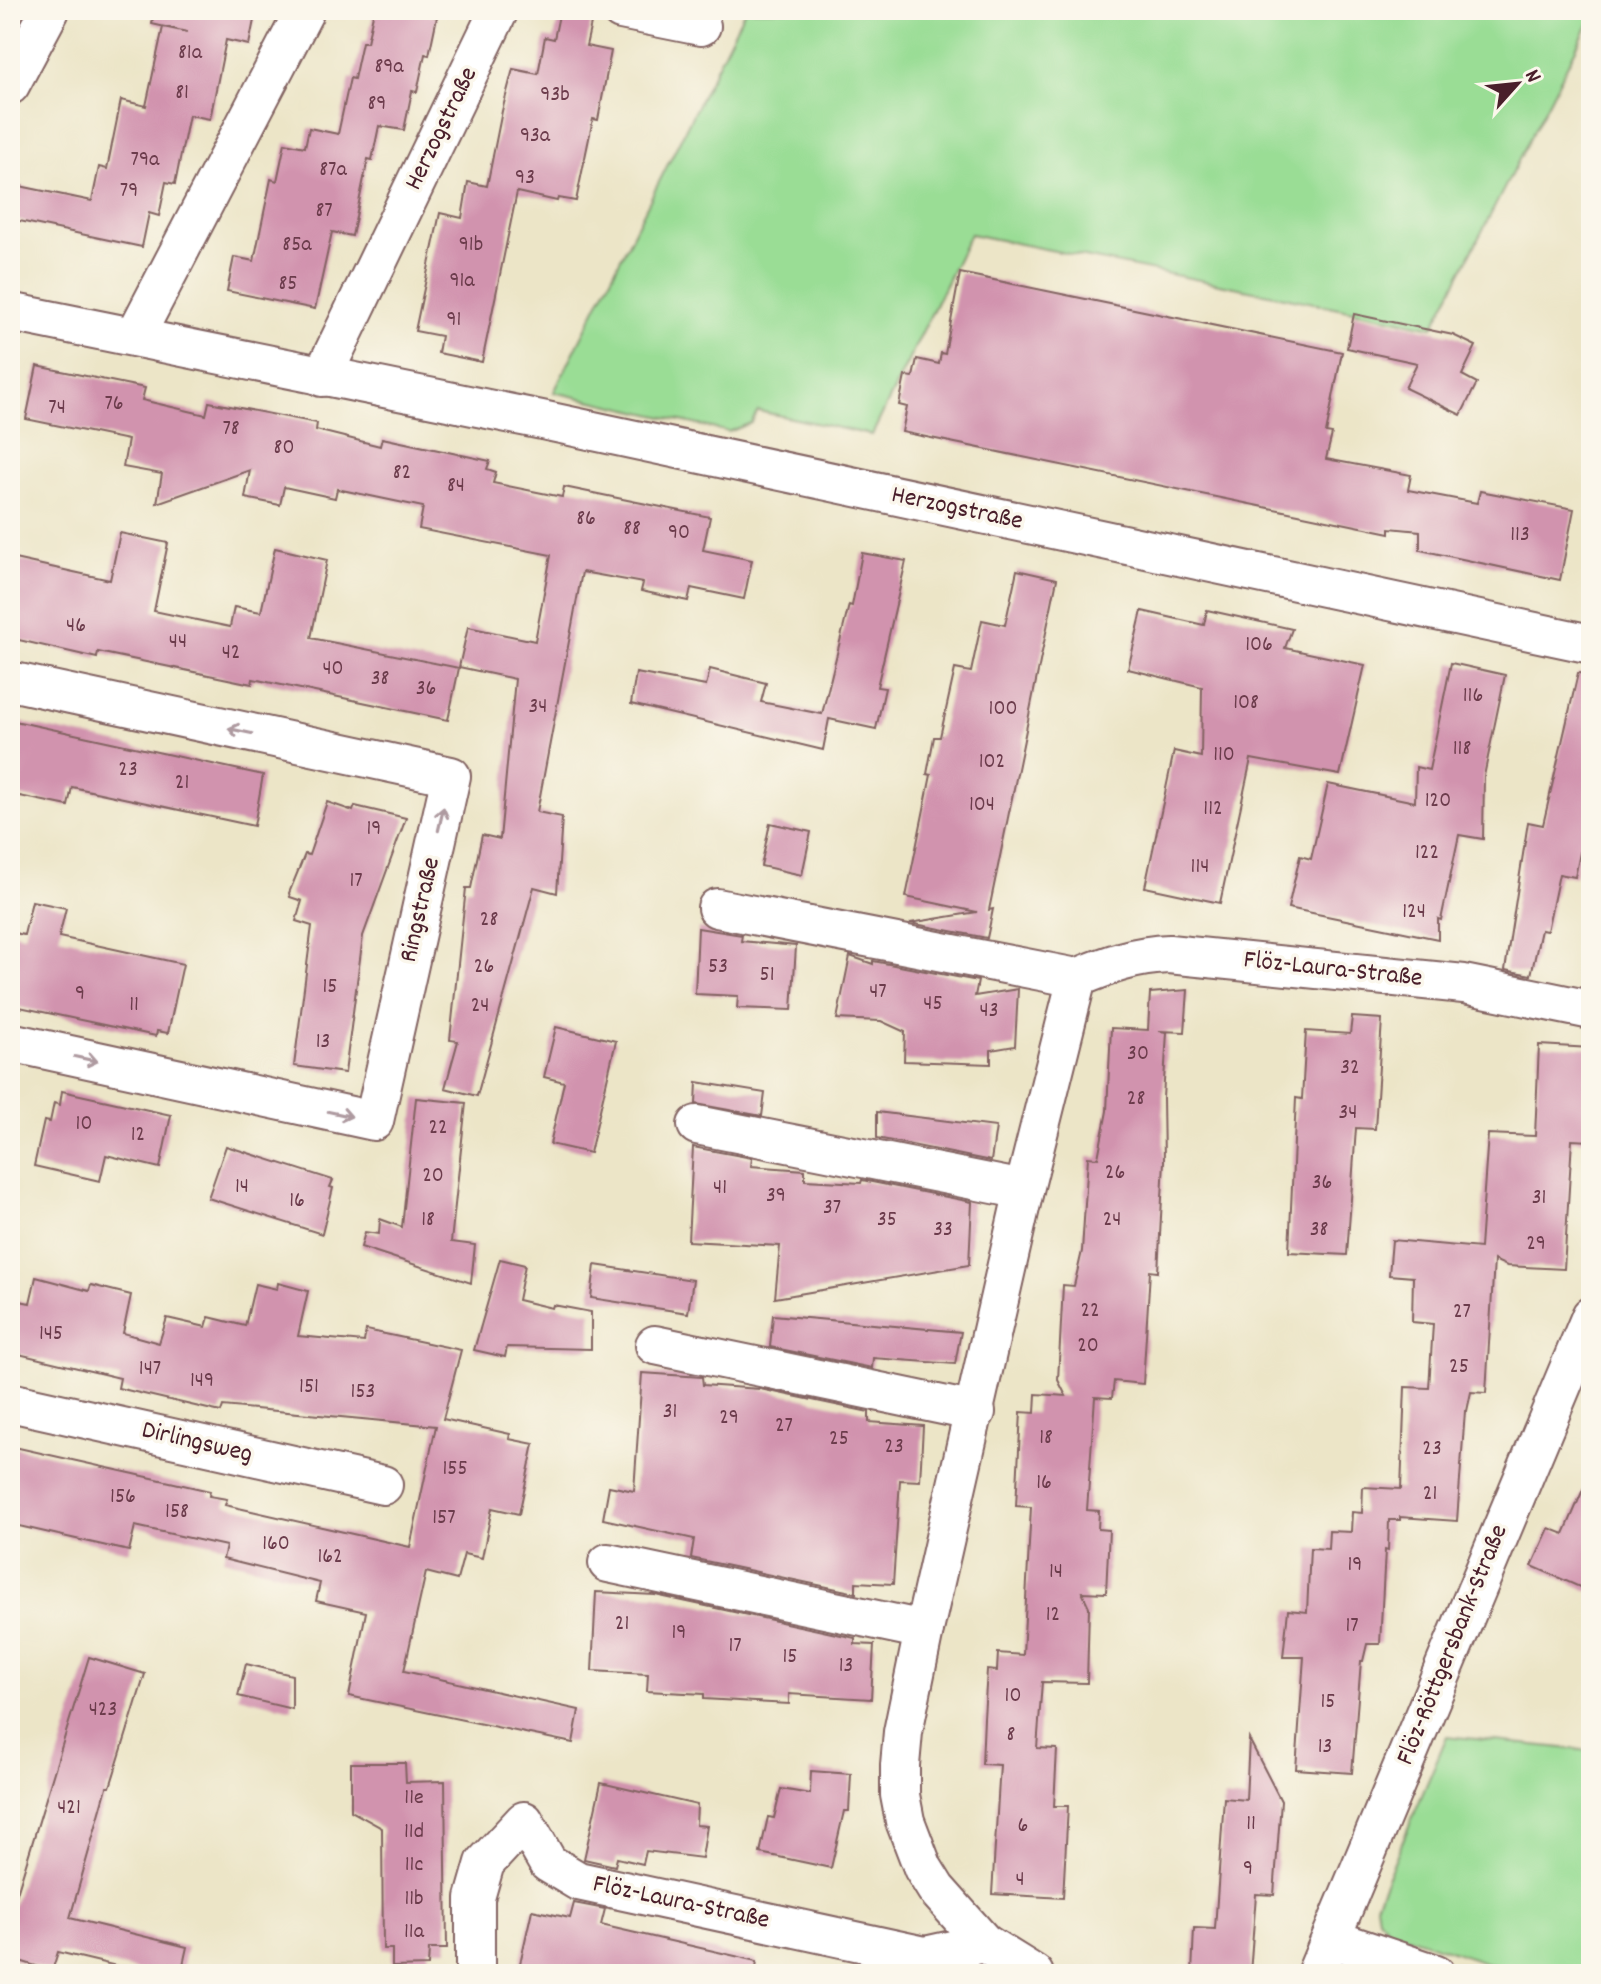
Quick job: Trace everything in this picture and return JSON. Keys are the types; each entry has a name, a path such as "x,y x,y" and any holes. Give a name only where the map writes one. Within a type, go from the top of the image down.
{"street":[{"path":"10,85 50,10"},
{"path":"135,336 305,10"},
{"name":"Herzogstraße","path":"322,377 499,10"},
{"path":"621,10 701,26"},
{"name":"Herzogstraße","path":"10,312 542,420 1591,644"},
{"name":"Ringstraße","path":"10,681 451,776 374,1121 10,1042"},
{"path":"717,908 1077,978 1024,1190 924,1630 903,1732 900,1795 905,1821 918,1856 936,1889 984,1943 1034,1974"},
{"name":"Flöz-Laura-Straße","path":"1077,978 1142,955 1169,954 1464,984 1591,1010"},
{"path":"697,1125 1024,1190"},
{"name":"Flöz-Röttgersbank-Straße","path":"1316,1974 1591,1316"},
{"path":"655,1345 976,1412"},
{"name":"Dirlingsweg","path":"10,1402 383,1485"},
{"path":"608,1563 924,1630"},
{"name":"Flöz-Laura-Straße","path":"475,1974 475,1898 485,1863 524,1821 548,1863 578,1881 925,1956 984,1943"},
{"path":"1332,1939 1436,1974"}],"green space":[{"path":"745,10 1591,10 1591,19 1433,327 970,234 872,435 758,411 751,423 729,432 554,392"},
{"path":"1447,1736 1591,1751 1591,1974 1520,1974 1389,1930 1378,1918 1376,1904"}],"building":[{"path":"154,10 256,10 249,45 226,40 210,119 189,115 175,184 166,182 159,216 149,213 142,247 10,219 10,184 92,201 99,167 107,169 121,100 146,106 163,27 187,32 152,24"},
{"path":"374,10 405,10 437,17 417,92 412,91 404,130 379,126 372,160 368,159 352,236 332,232 315,309 227,291 234,257 254,261 271,179 277,181 285,143 305,147 309,128 338,134 350,78 354,79 362,42 367,42"},
{"path":"560,10 594,10 586,46 611,51 598,120 593,119 576,201 558,198 557,201 517,192 482,362 438,353 441,336 415,331 440,213 462,218 468,182 487,186 513,69 538,74 545,37 554,39"},
{"path":"960,273 1342,352 1326,433 1332,434 1326,459 1411,475 1408,490 1477,503 1480,491 1574,509 1560,580 1420,550 1420,531 1390,528 1390,533 902,432 907,407 899,405 905,376 913,377 917,359 939,364 941,353 945,354"},
{"path":"1354,314 1453,335 1476,346 1462,375 1477,383 1461,415 1405,388 1417,363 1347,348"},
{"path":"37,366 145,388 142,400 206,415 209,402 317,423 316,430 380,446 382,438 490,461 487,469 496,472 493,483 562,497 564,487 710,517 703,550 752,560 744,599 691,588 688,601 641,591 643,583 582,572 537,812 562,817 557,893 534,887 477,1096 445,1088 458,1041 450,1040 466,888 471,888 482,835 500,839 515,679 459,667 468,627 535,641 551,555 419,529 423,507 337,489 335,498 284,487 280,505 245,498 250,470 157,503 162,474 123,467 128,440 26,419"},
{"path":"120,533 168,543 154,611 230,627 234,607 261,612 275,548 327,560 311,638 459,668 448,720 253,679 252,684 98,652 97,658 10,638 10,558 110,580"},
{"path":"862,553 906,561 877,687 885,688 876,729 829,719 823,750 631,704 636,673 706,686 710,669 766,683 761,702 822,714 849,605 852,606"},
{"path":"1017,570 1057,579 989,910 993,909 987,938 910,923 977,912 906,897 931,775 927,774 934,737 940,737 955,669 971,672 982,620 1005,625"},
{"path":"1207,610 1292,629 1285,648 1365,665 1340,775 1251,759 1220,903 1145,887 1174,751 1201,757 1202,687 1128,669 1142,611 1204,625"},
{"path":"1451,663 1505,675 1484,776 1483,839 1459,835 1441,920 1438,919 1438,939 1288,908 1300,856 1311,859 1328,784 1415,802 1416,767 1429,770"},
{"path":"1578,673 1591,674 1591,825 1586,824 1575,877 1559,874 1547,931 1541,930 1531,975 1505,970 1528,822 1543,825"},
{"path":"10,720 263,775 254,826 72,787 68,806 10,794"},
{"path":"327,802 353,811 355,806 406,818 363,936 345,1073 294,1066 312,926 296,921 302,901 290,897 289,893 305,854 309,855"},
{"path":"770,823 811,832 802,875 761,866"},
{"path":"32,901 66,908 59,937 183,964 168,1033 157,1031 156,1036 10,1005 10,932 24,935"},
{"path":"698,928 742,935 741,941 796,946 792,1010 737,1008 738,996 695,994"},
{"path":"850,956 873,964 873,961 978,981 975,996 1018,989 1015,1046 991,1050 991,1064 904,1061 905,1032 881,1021 837,1019"},
{"path":"1188,990 1185,1032 1159,1031 1167,1032 1163,1098 1164,1161 1158,1272 1150,1271 1143,1384 1114,1381 1112,1398 1095,1397 1087,1510 1099,1511 1098,1529 1109,1530 1106,1593 1082,1592 1089,1607 1087,1683 1042,1682 1037,1748 1057,1749 1054,1806 1068,1806 1063,1898 992,1894 1000,1765 982,1764 984,1718 987,1670 997,1671 998,1653 1023,1655 1031,1507 1016,1506 1021,1412 1035,1413 1036,1394 1066,1396 1058,1380 1063,1285 1074,1286 1082,1251 1088,1157 1098,1158 1107,1111 1111,1028 1148,1030 1150,993"},
{"path":"1352,1017 1382,1019 1375,1129 1356,1128 1347,1255 1289,1252 1296,1098 1302,1099 1306,1031 1350,1034"},
{"path":"556,1027 616,1041 590,1153 550,1144 564,1082 544,1077"},
{"path":"1539,1045 1591,1048 1591,1141 1572,1140 1564,1269 1507,1266 1494,1260 1486,1393 1471,1392 1465,1411 1457,1521 1400,1517 1400,1520 1389,1520 1380,1644 1367,1644 1361,1661 1352,1773 1296,1769 1304,1657 1283,1657 1288,1610 1307,1612 1310,1548 1328,1549 1329,1531 1351,1532 1352,1512 1362,1513 1363,1487 1401,1489 1405,1387 1429,1388 1433,1324 1412,1322 1413,1277 1389,1275 1392,1240 1480,1248 1488,1134 1535,1136"},
{"path":"697,1082 765,1093 762,1116 696,1104"},
{"path":"62,1091 171,1115 160,1168 106,1155 100,1181 34,1166 44,1121 50,1122 54,1103 60,1105"},
{"path":"416,1098 466,1103 451,1242 475,1245 471,1283 361,1247 365,1232 379,1234 380,1219 402,1227"},
{"path":"877,1112 996,1127 991,1161 877,1138"},
{"path":"226,1146 333,1180 322,1234 208,1198"},
{"path":"693,1147 752,1158 751,1166 805,1170 805,1180 861,1183 862,1180 972,1202 969,1265 775,1298 780,1246 688,1241"},
{"path":"500,1259 525,1265 518,1300 591,1312 591,1349 507,1347 505,1357 474,1350"},
{"path":"595,1265 693,1280 688,1313 591,1298"},
{"path":"36,1277 89,1291 91,1285 131,1295 123,1333 159,1343 167,1318 206,1327 209,1317 245,1326 255,1284 277,1289 278,1283 308,1291 298,1336 364,1342 366,1330 461,1350 443,1419 510,1434 509,1439 534,1444 519,1514 492,1508 482,1558 464,1554 457,1580 426,1572 404,1671 579,1710 573,1743 349,1696 366,1612 316,1601 320,1583 223,1559 226,1546 135,1526 129,1551 10,1524 10,1446 210,1491 209,1496 227,1499 225,1505 410,1547 436,1426 223,1406 221,1412 118,1388 120,1378 10,1352 10,1299 30,1303"},
{"path":"773,1315 961,1332 955,1364 873,1358 872,1368 770,1347"},
{"path":"642,1373 702,1377 703,1385 760,1389 869,1412 869,1422 923,1426 920,1481 900,1480 893,1584 856,1582 856,1593 691,1558 694,1539 603,1519 609,1486 634,1491"},
{"path":"1591,1471 1591,1592 1532,1566 1549,1528 1564,1534"},
{"path":"596,1592 655,1595 855,1638 855,1644 874,1645 871,1699 789,1694 789,1704 704,1699 704,1694 647,1691 648,1674 592,1671"},
{"path":"89,1657 145,1674 110,1787 107,1787 70,1918 187,1947 181,1974 150,1974 58,1952 52,1971 10,1958 10,1916"},
{"path":"246,1664 292,1675 292,1709 238,1696"},
{"path":"1249,1739 1281,1801 1274,1895 1256,1894 1250,1974 1192,1974 1194,1928 1215,1929 1224,1798 1246,1800"},
{"path":"351,1763 405,1763 406,1782 445,1781 447,1949 429,1949 428,1966 392,1967 392,1949 383,1949 382,1828 351,1811"},
{"path":"811,1771 851,1774 849,1811 844,1811 831,1868 760,1853 768,1817 774,1818 781,1789 810,1794"},
{"path":"601,1783 697,1805 696,1825 707,1826 702,1858 646,1851 643,1864 617,1858 615,1866 584,1859"},
{"path":"574,1903 605,1909 601,1925 757,1961 755,1974 544,1974 519,1968 532,1910 570,1918"}]}
